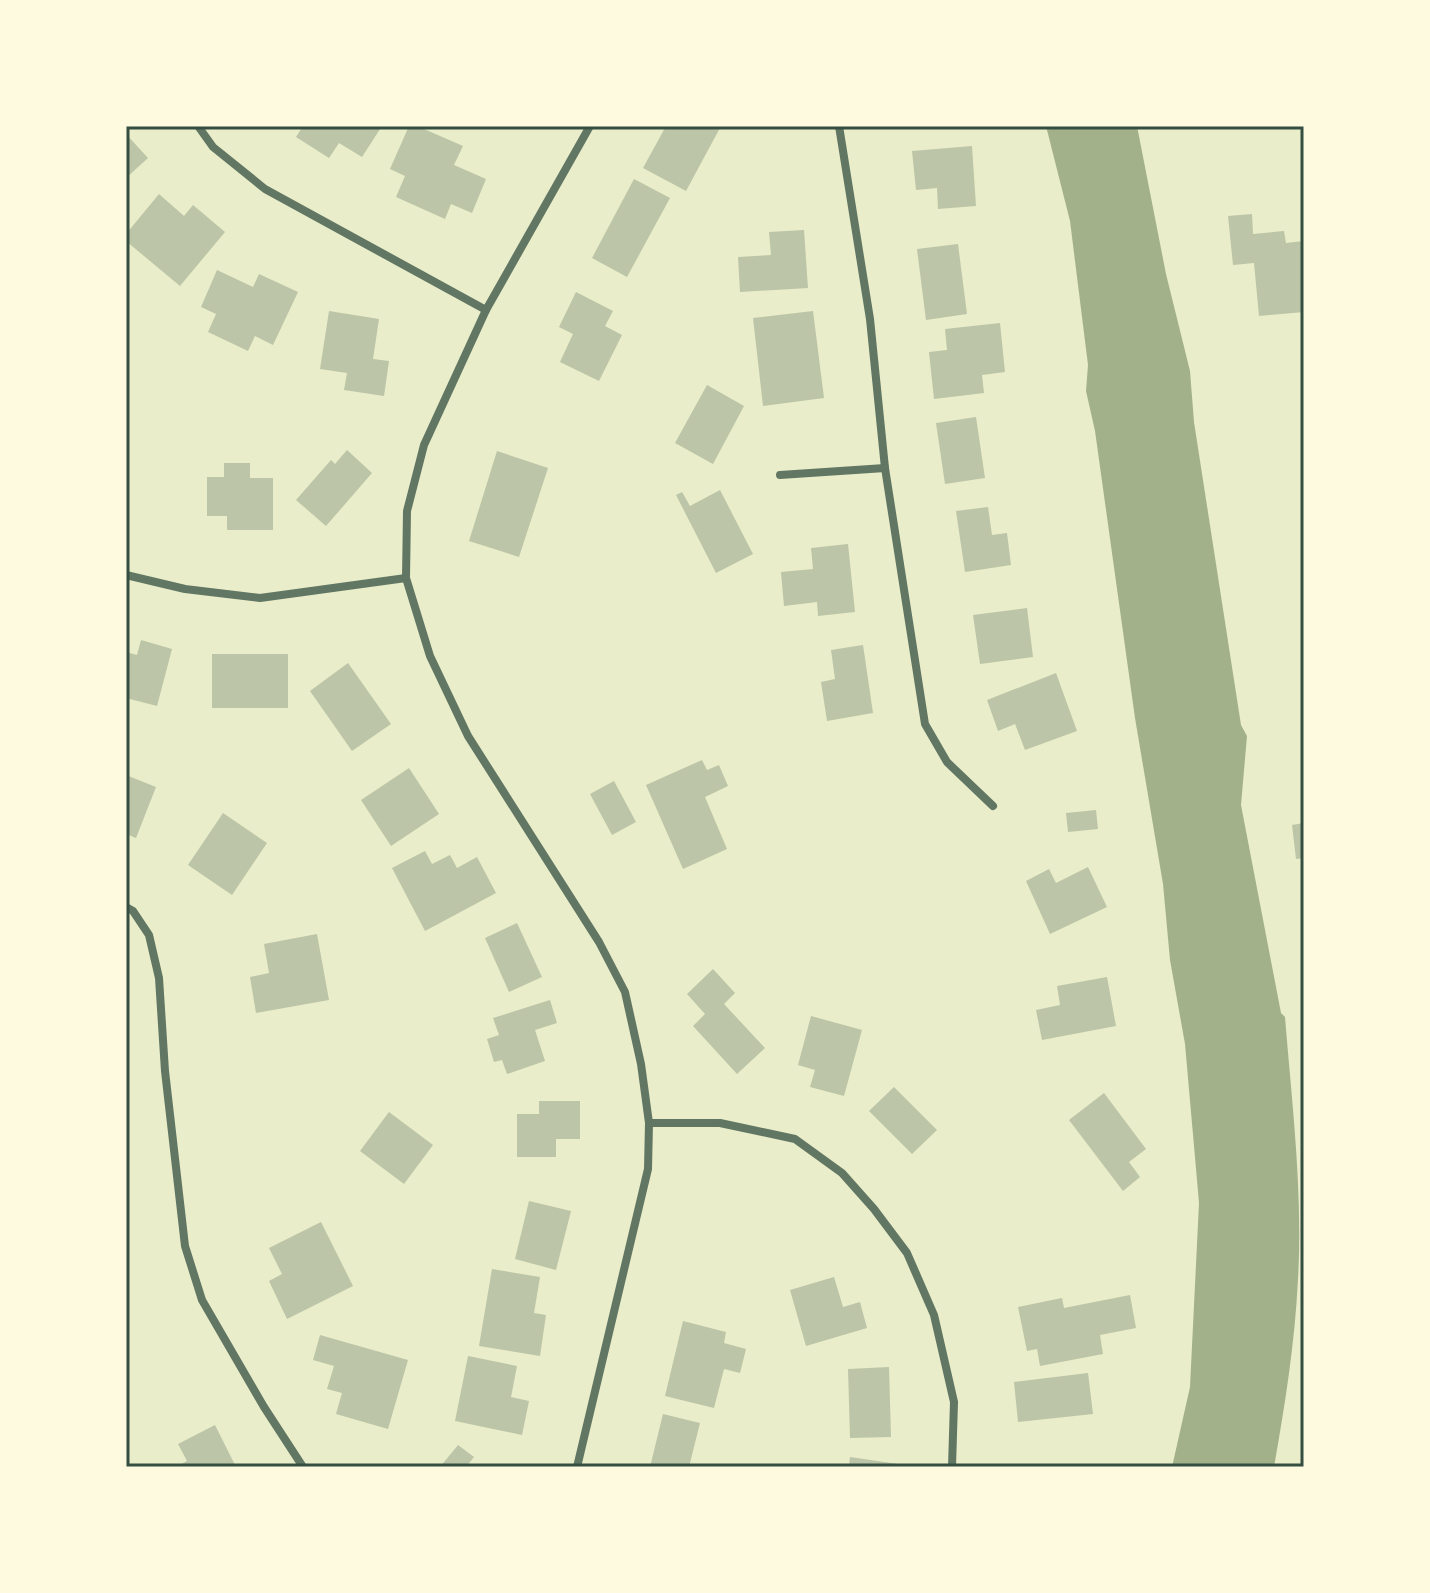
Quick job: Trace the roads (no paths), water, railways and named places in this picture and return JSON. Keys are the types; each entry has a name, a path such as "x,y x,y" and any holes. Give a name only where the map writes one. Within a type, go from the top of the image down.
{"street":[{"path":"198,126 213,147 265,189 486,310"},
{"path":"577,1467 648,1169 649,1123 641,1064 625,992 599,942 468,736 430,656 406,578 407,511 424,445 486,310 590,126"},
{"path":"839,126 870,319 885,468 925,724 947,762 993,806"},
{"path":"780,475 885,468"},
{"path":"126,575 185,589 260,598 406,578"},
{"path":"126,907 133,911 149,935 159,978 165,1071 185,1246 202,1300 303,1467"},
{"path":"649,1123 720,1123 795,1139 842,1173 874,1209 907,1253 934,1315 954,1402 952,1467"}]}
